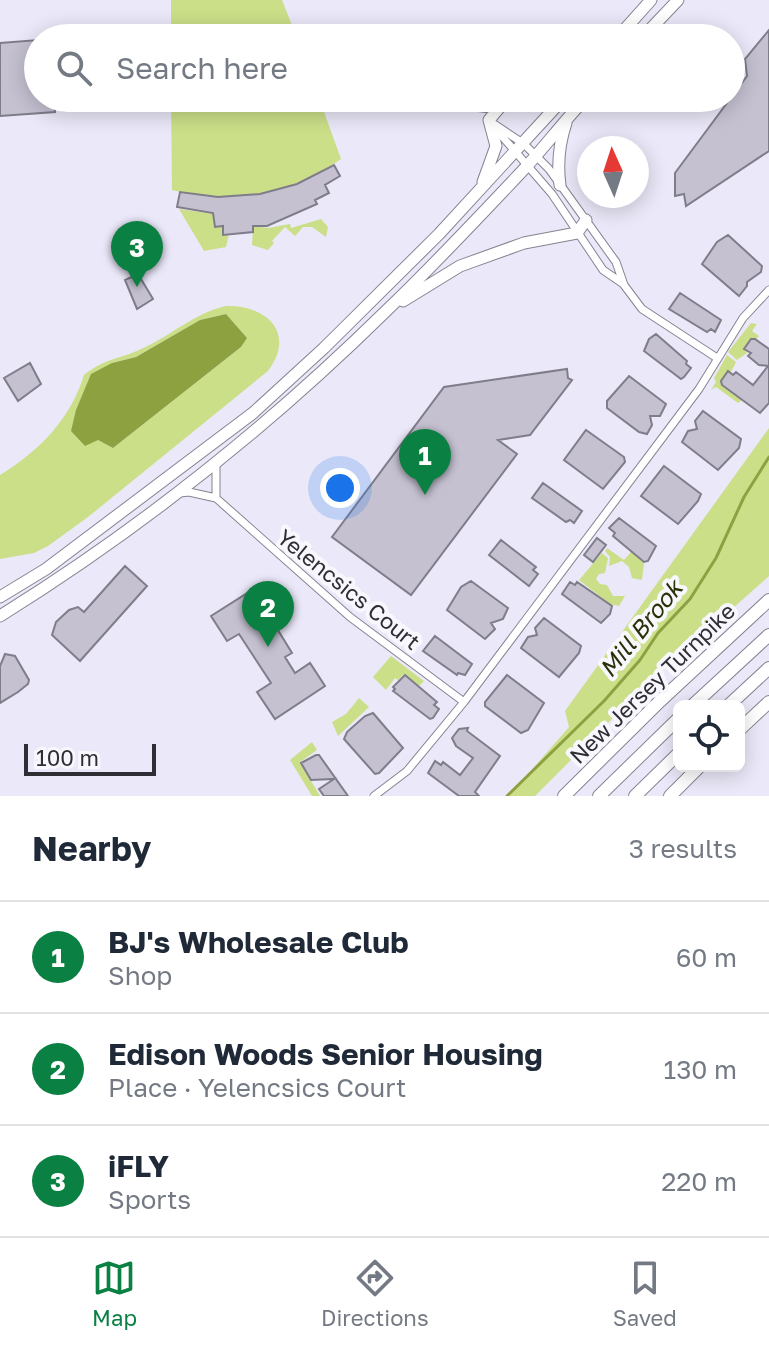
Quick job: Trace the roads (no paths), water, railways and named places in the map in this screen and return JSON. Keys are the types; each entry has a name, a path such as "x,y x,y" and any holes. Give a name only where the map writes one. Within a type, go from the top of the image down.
{"highway":[{"path":"628,24 651,0"},
{"path":"655,24 678,0"},
{"path":"480,190 496,146 489,120 497,112"},
{"path":"0,597 46,569 253,413 324,348 480,190 552,112"},
{"path":"0,616 57,581 178,493 268,421 385,312 527,165 573,112"},
{"path":"560,185 558,165 561,140 569,116"},
{"path":"385,312 460,266 525,242 577,233 586,220"},
{"name":"New Jersey Turnpike","path":"564,796 769,600"},
{"name":"New Jersey Turnpike","path":"699,700 769,635"},
{"path":"734,700 769,668"},
{"path":"745,724 769,702"},
{"name":"New Jersey Turnpike","path":"599,796 673,724"},
{"path":"635,796 673,759"},
{"path":"670,796 694,772"}],"street":[{"path":"489,120 520,148 536,155 616,262 624,285"},
{"path":"520,148 527,165 552,194 603,270 624,285 642,309 717,358"},
{"path":"374,796 407,771 464,702 699,389 743,318 769,290"},
{"path":"178,493 189,492 216,498 217,462"},
{"name":"Yelencsics Court","path":"216,498 350,617 464,702"}],"waterway":[{"name":"Mill Brook","path":"507,796 604,701 640,660 658,633 690,599 716,558 744,497 769,457"}],"place":[{"name":"iFLY","path":"137,287"},
{"name":"BJ's Wholesale Club","path":"425,495"},
{"name":"Edison Woods Senior Housing","path":"268,647"}]}
